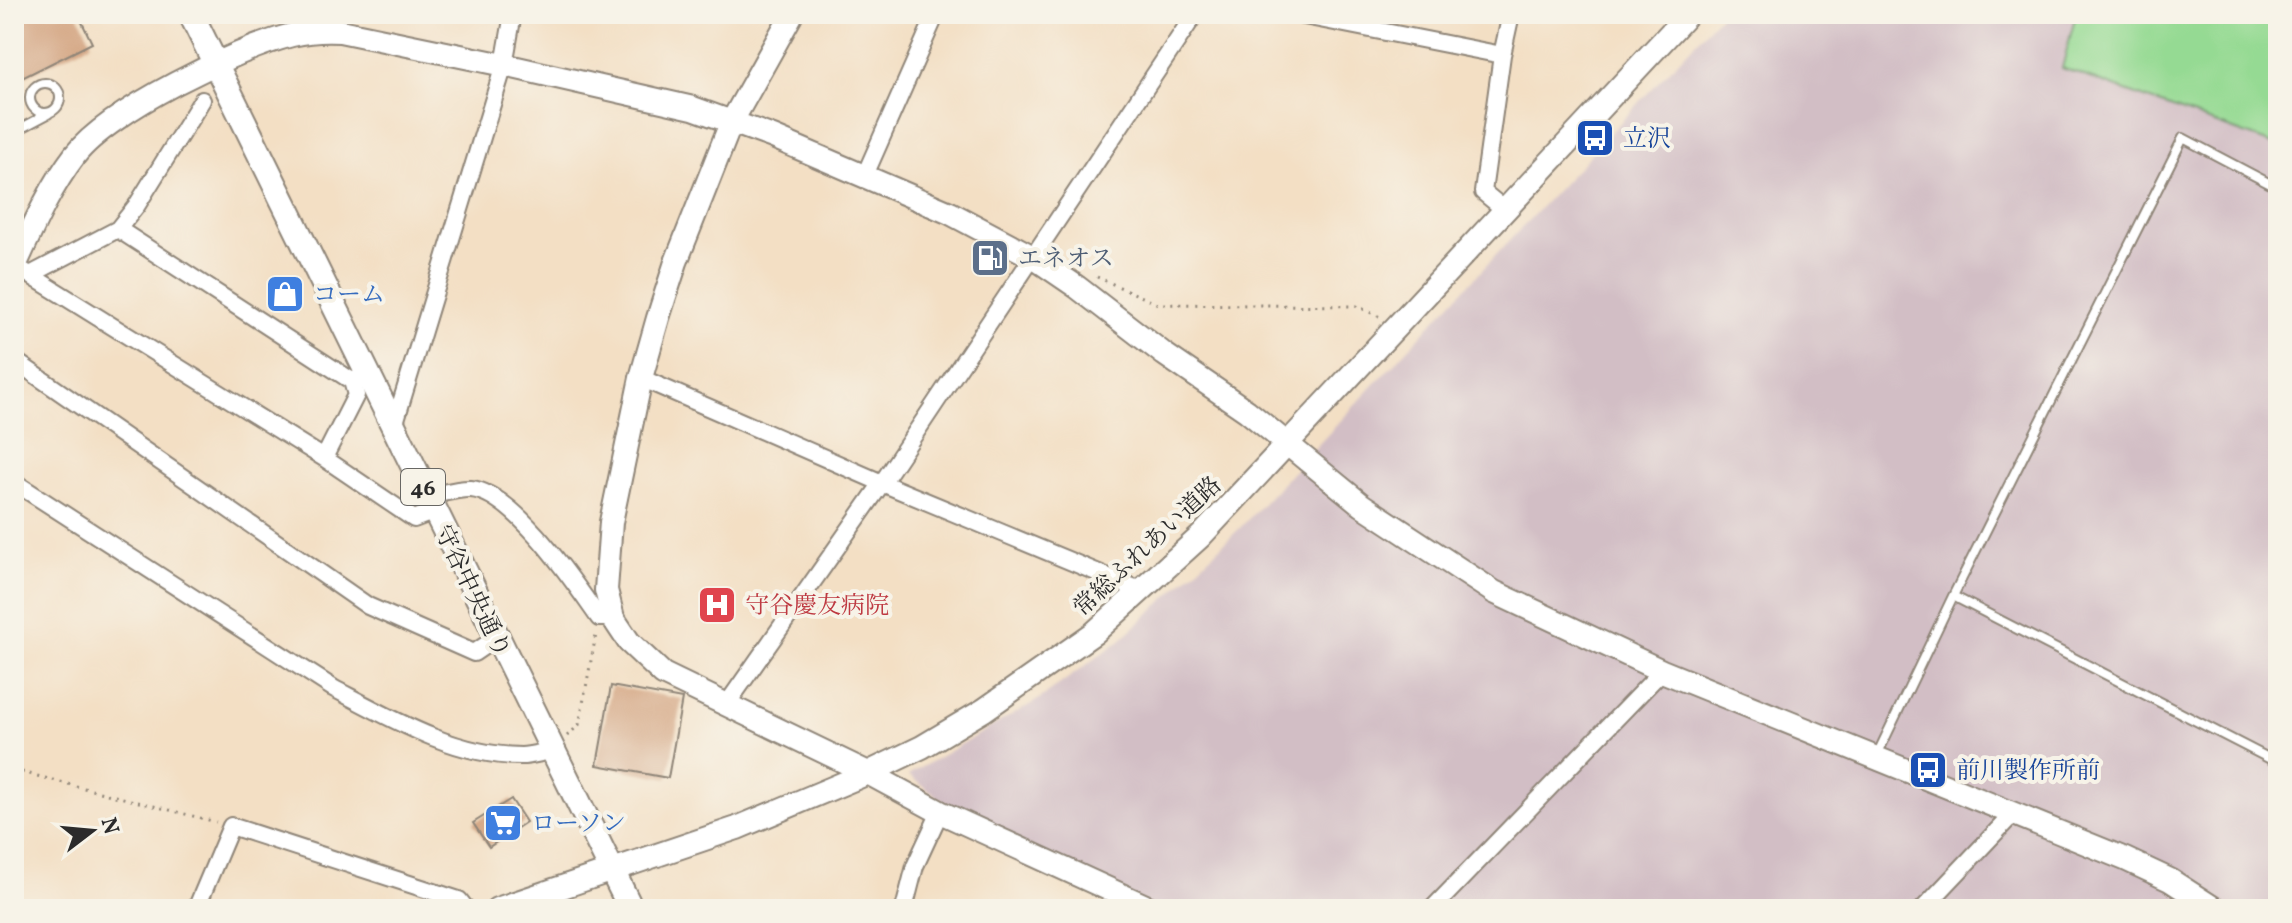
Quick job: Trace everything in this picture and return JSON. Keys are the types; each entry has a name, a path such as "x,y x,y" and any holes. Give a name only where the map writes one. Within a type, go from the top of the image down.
{"main road":[{"name":"守谷中央通り","path":"191,14 360,377 394,426 631,909"}],"street":[{"path":"394,426 504,65 513,14"},
{"path":"606,618 611,522 641,378 676,262 731,123 792,14"},
{"path":"865,175 936,14"},
{"path":"727,704 882,483 1195,14"},
{"path":"1294,14 1502,55"},
{"path":"1505,210 1483,192 1502,55 1511,14"},
{"name":"常総ふれあい道路","path":"497,909 542,902 612,871 737,828 868,773 944,734 1094,633 1201,536 1688,14"},
{"path":"19,270 53,186 86,143 118,116 216,64 266,43 315,30 354,34 693,108 865,175 950,213 1033,257 1247,411 1362,505 1494,592 1662,671 2159,874 2215,909"},
{"path":"19,270 118,229 137,205 202,100"},
{"path":"118,229 360,377 356,395 324,458"},
{"path":"19,270 324,458 414,519 431,504 471,489 493,498 523,521 606,618 663,674 868,773 940,812 1152,909"},
{"path":"14,360 368,606 474,653 496,638"},
{"path":"641,378 1142,591"},
{"path":"14,482 333,688 386,716 460,748 521,756 552,751"},
{"path":"1432,909 1662,671"},
{"path":"904,909 915,866 940,812"},
{"path":"1923,909 2012,815"},
{"path":"196,909 231,826 459,900 466,909"}],"lane":[{"path":"14,132 52,112"},
{"path":"1876,757 1953,596 2183,138 2278,188"},
{"path":"1953,596 2278,763"}],"path":[{"path":"1077,287 1090,276 1104,278 1158,304 1357,306 1398,326"},
{"path":"552,751 579,725 606,618"},
{"path":"14,770 231,826"}],"shaded area":[{"path":"1722,14 2278,14 2278,909 1144,909 943,801 908,775 1038,700 1118,642 1164,600 1240,528"}],"green space":[{"path":"2076,14 2278,14 2278,146 2062,68"}],"building":[{"path":"14,14 78,14 92,43 14,82"},
{"path":"611,686 682,699 668,778 597,765"},
{"path":"511,799 526,822 489,847 473,823"}],"place":[{"name":"立沢","path":"1595,138"},
{"name":"エネオス","path":"990,258"},
{"name":"コーム","path":"285,294"},
{"name":"守谷慶友病院","path":"717,605"},
{"name":"前川製作所前","path":"1928,770"},
{"name":"ローソン","path":"503,823"}]}
